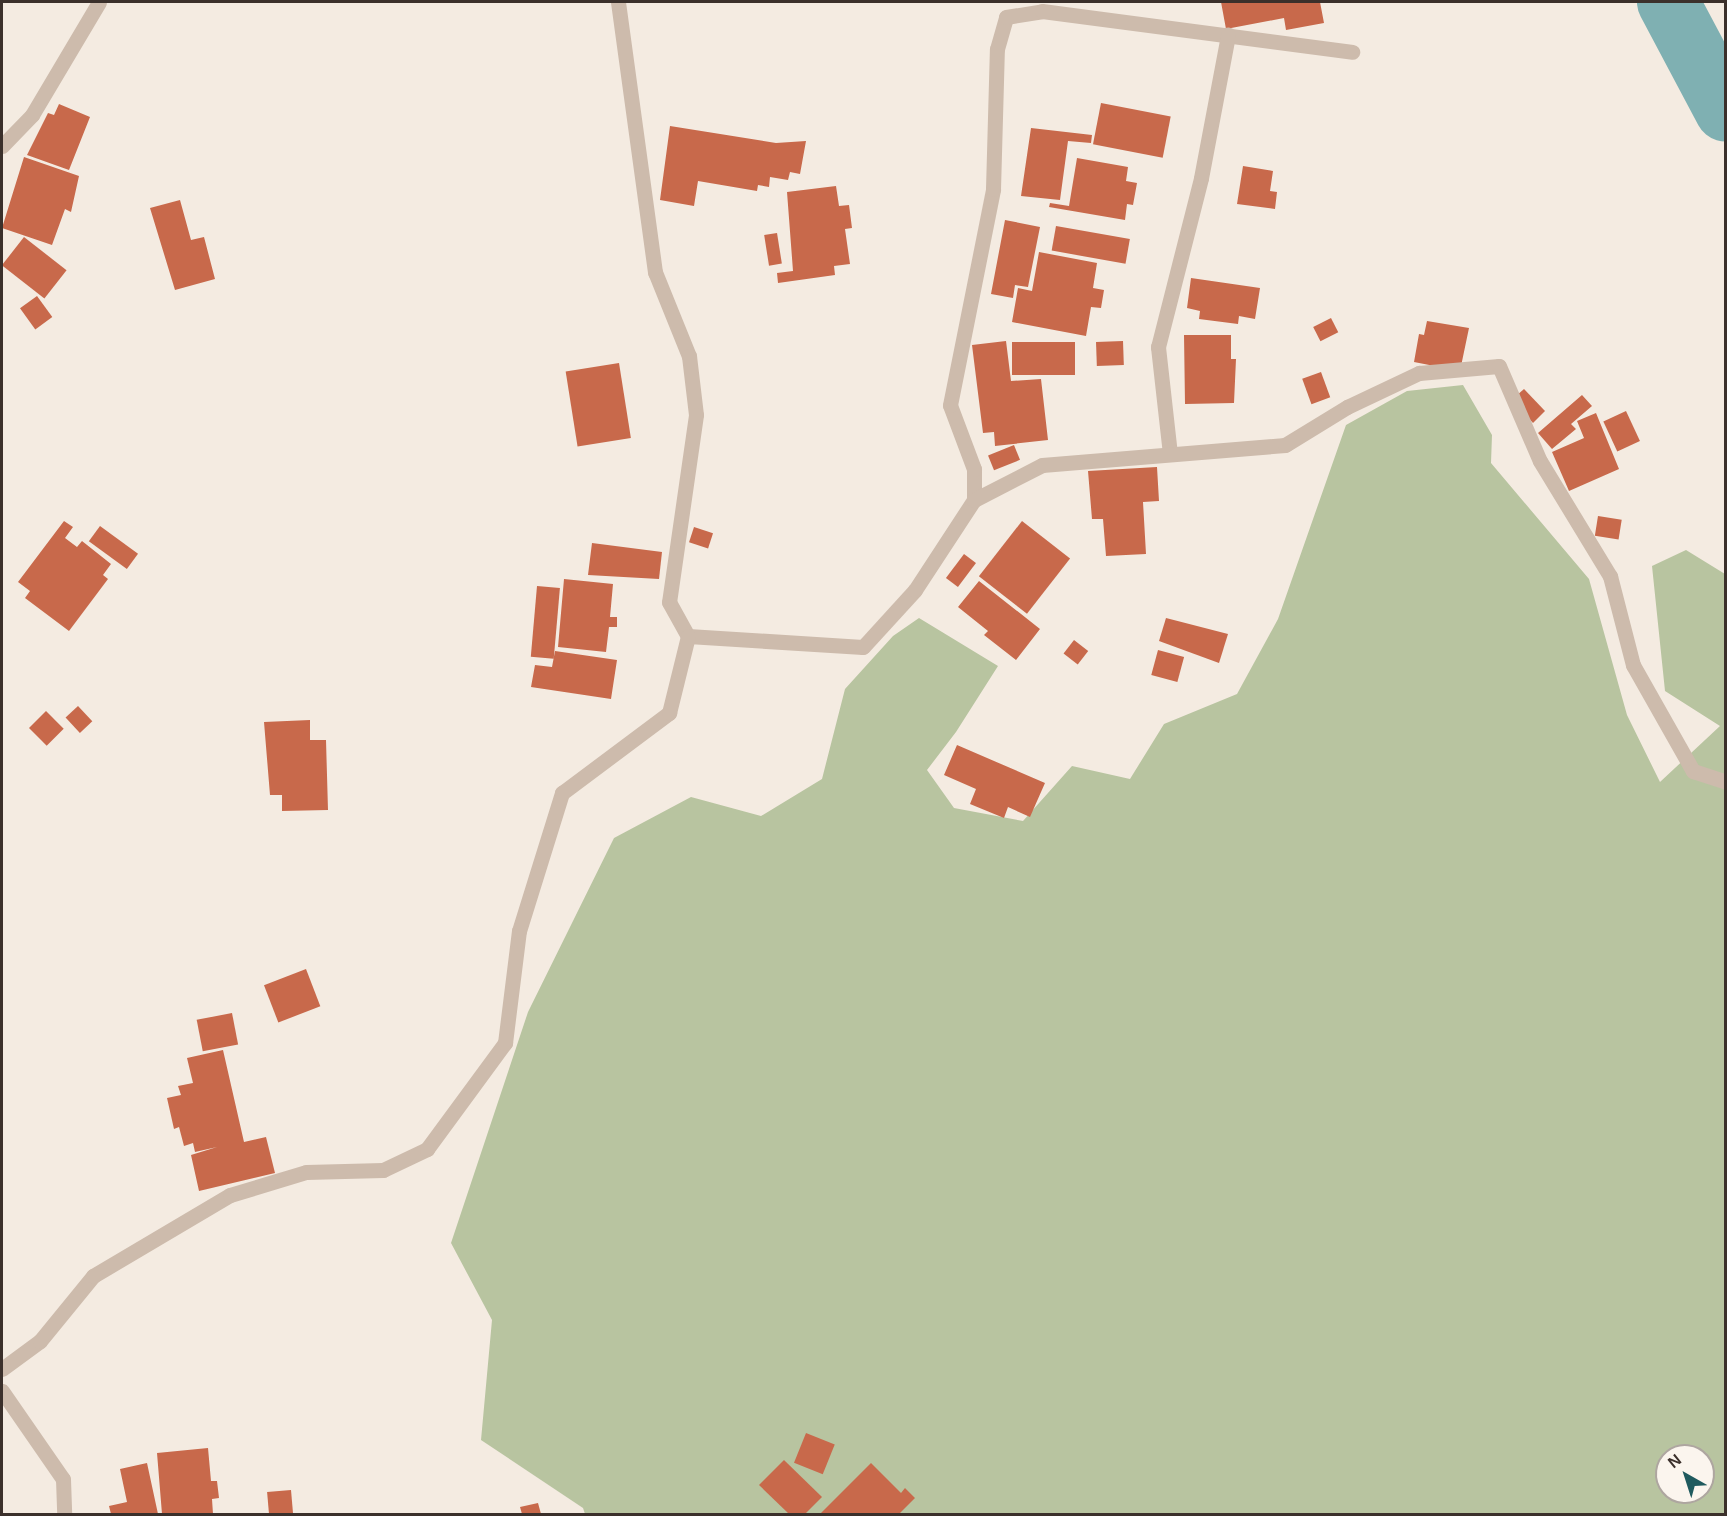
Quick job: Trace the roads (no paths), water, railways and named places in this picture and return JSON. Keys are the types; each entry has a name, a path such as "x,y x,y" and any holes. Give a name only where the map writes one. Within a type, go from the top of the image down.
{"street":[{"path":"2,146 32,114 99,2"},
{"path":"2,1374 40,1341 93,1276 230,1195 306,1172 383,1170 428,1149 505,1043 519,931 562,792 669,713 688,636 669,602 695,404 689,356 655,272 618,2"},
{"path":"974,500 974,469 950,405 993,189 997,49 1006,17 1042,11 1352,52"},
{"path":"1170,454 1158,347 1201,178 1228,35"},
{"path":"688,636 863,647 915,590 974,500 1042,465 1285,445 1347,407 1419,373 1499,366 1540,461 1610,576 1633,665 1692,771 1725,782"},
{"path":"2,1392 63,1479 64,1515"}],"waterway":[{"path":"1668,2 1726,111"}]}
